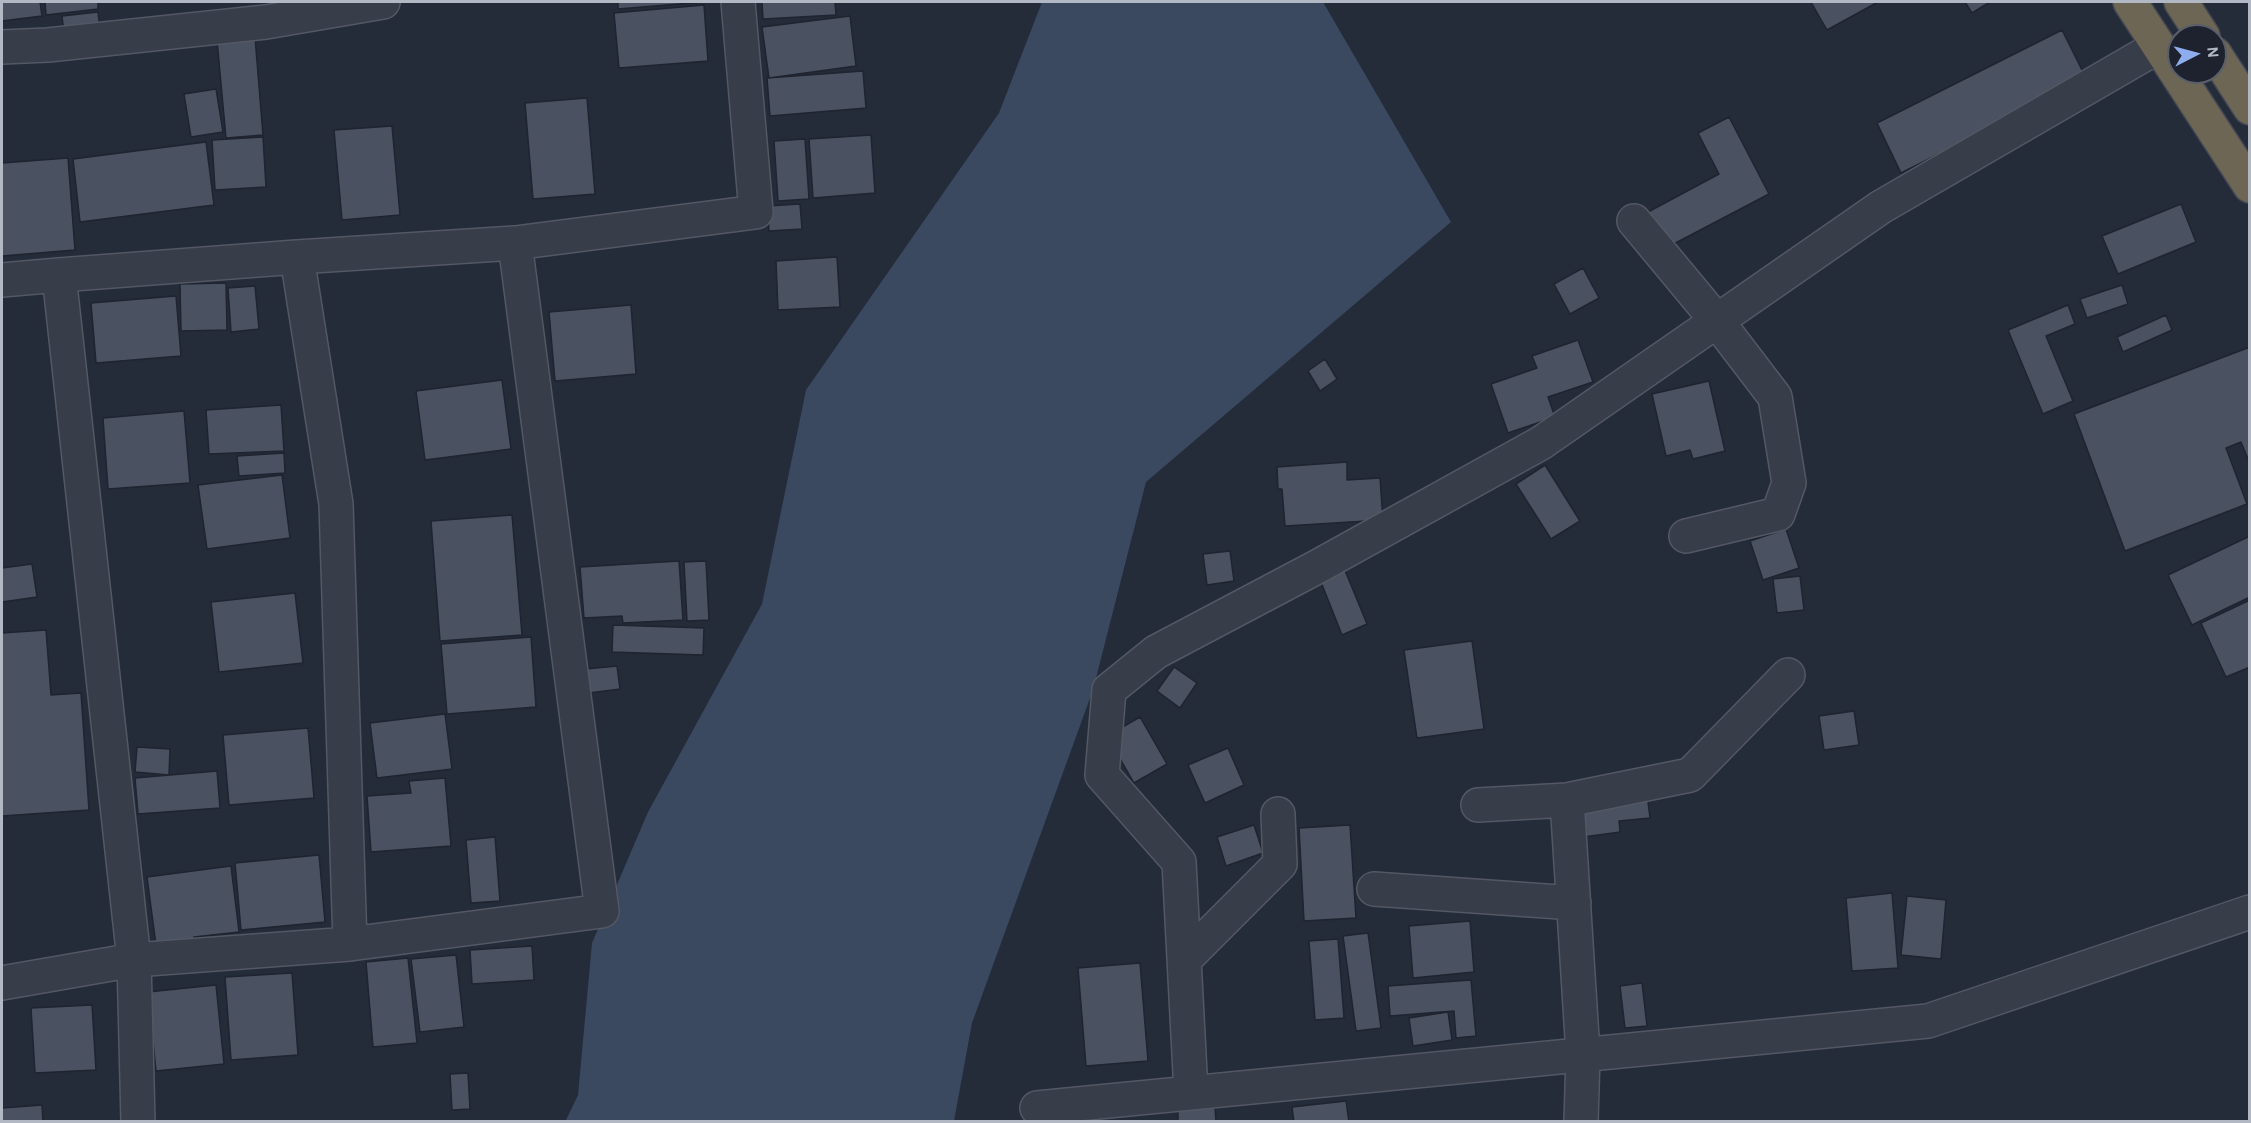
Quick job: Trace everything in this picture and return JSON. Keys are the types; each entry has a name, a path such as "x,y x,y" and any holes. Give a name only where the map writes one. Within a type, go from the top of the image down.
{"highway":[{"path":"2130,2 2250,186"},
{"path":"2181,2 2195,24"},
{"path":"2227,73 2250,108"}],"street":[{"path":"2,46 48,45 266,22 383,2"},
{"path":"2,280 515,243 756,212 738,2"},
{"path":"1191,1093 1179,862 1102,775 1109,690 1156,652 1315,568 1541,443 1881,207 2159,46"},
{"path":"1634,221 1717,321 1775,397 1789,483 1778,514 1686,536"},
{"path":"2,983 134,960 350,944 602,911 515,243"},
{"path":"297,257 336,504 350,944"},
{"path":"59,275 134,960 138,1122"},
{"path":"1478,805 1567,800 1690,775 1788,675"},
{"path":"1567,800 1583,1054 1581,1122"},
{"path":"1184,960 1280,864 1278,814"},
{"path":"1374,889 1574,903"},
{"path":"1037,1108 1928,1021 2250,912"}],"water":[{"path":"1042,2 1323,2 1451,222 1146,482 1093,690 972,1023 954,1121 565,1122 578,1095 592,943 648,812 762,604 806,390 999,113"}],"building":[{"path":"2,2 40,2 42,16 2,21"},
{"path":"45,2 98,2 98,9 46,15"},
{"path":"618,2 703,2 618,9"},
{"path":"762,2 835,2 836,15 763,19"},
{"path":"1811,2 1878,2 1827,30"},
{"path":"1965,2 1990,2 1972,13"},
{"path":"704,5 708,61 619,68 614,13"},
{"path":"98,12 100,29 64,33 62,16"},
{"path":"850,16 856,66 769,78 762,27"},
{"path":"2062,30 2087,80 1901,173 1877,123"},
{"path":"255,37 263,135 226,138 217,40"},
{"path":"863,71 866,108 770,116 767,78"},
{"path":"216,89 223,132 191,137 184,94"},
{"path":"587,98 595,194 533,199 525,103"},
{"path":"1729,117 1769,194 1666,248 1648,212 1719,174 1698,133"},
{"path":"392,126 400,215 342,220 334,130"},
{"path":"871,135 875,193 813,198 809,139"},
{"path":"263,137 266,187 215,190 212,140"},
{"path":"805,139 809,199 778,201 774,141"},
{"path":"206,142 214,205 80,222 73,159"},
{"path":"68,158 75,250 2,256 2,163"},
{"path":"800,204 802,229 769,231 767,206"},
{"path":"2181,204 2196,242 2118,274 2102,236"},
{"path":"837,257 840,307 778,310 776,261"},
{"path":"1583,268 1599,298 1570,314 1554,284"},
{"path":"226,283 227,330 181,331 180,284"},
{"path":"2122,285 2128,304 2087,318 2080,299"},
{"path":"255,286 259,329 231,332 228,288"},
{"path":"176,296 181,356 96,363 91,303"},
{"path":"631,305 636,374 555,381 549,312"},
{"path":"2068,305 2075,324 2046,336 2073,401 2043,414 2008,330"},
{"path":"2166,315 2172,330 2123,352 2117,337"},
{"path":"1578,340 1593,382 1548,397 1555,417 1508,433 1491,384 1537,368 1532,356"},
{"path":"2250,347 2250,464 2241,442 2226,448 2247,504 2125,551 2074,414"},
{"path":"1325,359 1337,379 1320,391 1308,371"},
{"path":"502,380 511,449 425,460 416,391"},
{"path":"1709,381 1725,451 1693,459 1690,450 1666,456 1652,394"},
{"path":"281,405 284,451 209,454 206,410"},
{"path":"184,411 190,483 108,489 103,418"},
{"path":"284,453 285,473 239,476 237,456"},
{"path":"1347,462 1347,480 1380,478 1383,520 1285,526 1282,489 1278,489 1277,467"},
{"path":"1545,465 1580,521 1551,539 1516,484"},
{"path":"282,475 290,538 207,549 198,485"},
{"path":"512,515 522,635 440,641 431,521"},
{"path":"1786,529 1799,568 1763,580 1750,541"},
{"path":"2250,536 2250,597 2192,625 2168,575"},
{"path":"1230,551 1234,581 1207,585 1203,554"},
{"path":"679,561 683,620 623,623 622,616 584,618 580,567"},
{"path":"706,561 709,620 687,621 684,562"},
{"path":"32,564 37,597 2,602 2,568"},
{"path":"1344,568 1367,624 1342,635 1319,577"},
{"path":"1800,576 1804,610 1777,613 1773,579"},
{"path":"295,593 303,663 219,672 211,602"},
{"path":"2250,600 2250,667 2226,677 2201,623"},
{"path":"613,625 704,628 703,655 612,652"},
{"path":"46,630 51,695 81,693 89,810 2,816 2,633"},
{"path":"531,637 536,707 447,714 441,644"},
{"path":"1472,641 1484,729 1417,738 1404,650"},
{"path":"617,666 620,689 589,693 586,669"},
{"path":"1174,667 1197,683 1180,708 1157,691"},
{"path":"1854,711 1859,745 1824,750 1819,716"},
{"path":"445,714 452,769 377,778 370,723"},
{"path":"1140,717 1167,764 1134,783 1107,736"},
{"path":"308,728 314,798 229,805 223,735"},
{"path":"137,747 170,749 169,775 135,772"},
{"path":"1228,748 1244,785 1205,803 1188,765"},
{"path":"217,771 220,808 138,814 135,778"},
{"path":"445,778 451,846 371,852 367,796 411,793 409,781"},
{"path":"1647,794 1650,818 1619,821 1620,832 1576,838 1571,804"},
{"path":"1254,825 1263,853 1226,866 1217,837"},
{"path":"1350,825 1356,918 1304,921 1299,828"},
{"path":"495,837 500,901 471,903 466,840"},
{"path":"319,855 325,922 241,930 235,863"},
{"path":"231,866 239,932 194,937 194,940 156,945 147,877"},
{"path":"1892,893 1898,968 1852,971 1846,898"},
{"path":"1907,896 1946,900 1941,959 1901,955"},
{"path":"1470,921 1474,972 1413,978 1409,926"},
{"path":"1368,933 1381,1028 1356,1031 1343,936"},
{"path":"1338,939 1344,1018 1315,1020 1309,941"},
{"path":"532,946 534,980 472,984 470,950"},
{"path":"456,955 464,1027 420,1032 411,959"},
{"path":"408,958 417,1043 373,1047 366,962"},
{"path":"1140,963 1148,1061 1086,1066 1078,968"},
{"path":"292,973 298,1055 231,1060 225,977"},
{"path":"1471,980 1476,1036 1456,1038 1454,1011 1390,1016 1388,986"},
{"path":"1642,983 1647,1026 1625,1028 1620,986"},
{"path":"216,985 224,1064 156,1071 148,992"},
{"path":"92,1005 96,1070 35,1073 31,1008"},
{"path":"1448,1012 1452,1040 1413,1046 1409,1018"},
{"path":"468,1073 470,1109 452,1110 450,1074"},
{"path":"1346,1101 1349,1122 1294,1122 1292,1107"},
{"path":"42,1105 43,1122 2,1122 2,1108"},
{"path":"1215,1107 1216,1122 1178,1122 1178,1108"}]}
